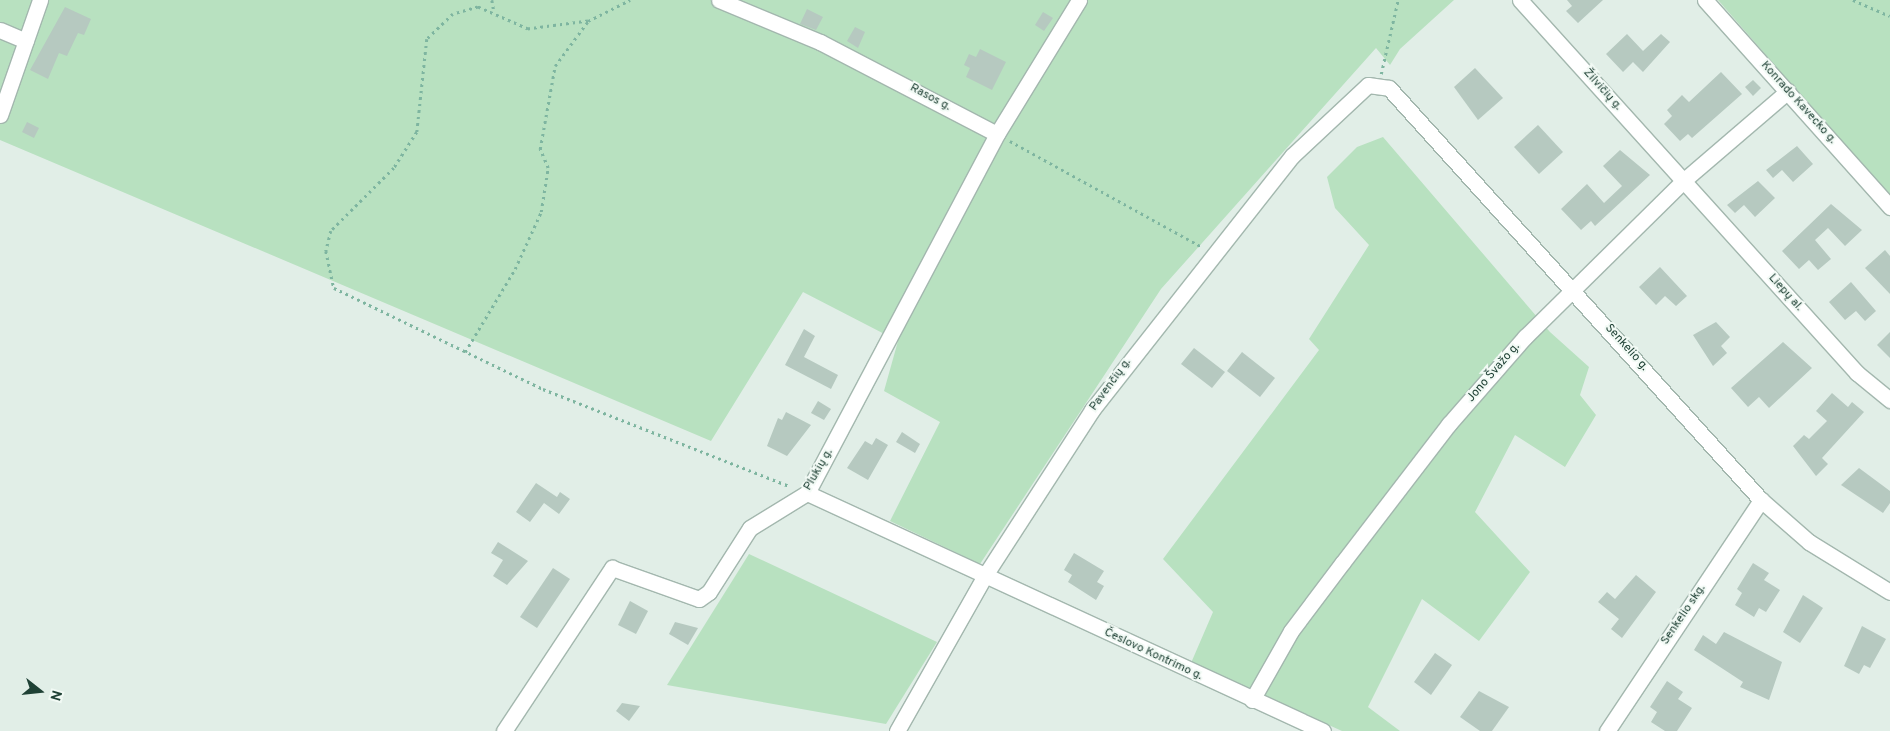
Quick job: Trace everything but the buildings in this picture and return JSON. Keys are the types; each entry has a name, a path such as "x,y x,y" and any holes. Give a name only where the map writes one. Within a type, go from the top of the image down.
{"street":[{"path":"0,115 40,0"},
{"name":"Rasos g.","path":"719,0 820,42 998,134"},
{"path":"998,134 1079,0"},
{"name":"Žilvičių g.","path":"1520,0 1684,181"},
{"name":"Konrado Kavecko g.","path":"1705,0 1890,207"},
{"path":"0,30 26,41"},
{"name":"Pavenčių g.","path":"897,731 984,577 1092,410 1213,253 1292,156 1359,91 1379,84"},
{"name":"Senkelio g.","path":"1379,84 1389,88 1572,287 1761,500 1818,548 1890,592"},
{"name":"Jono Švažo g.","path":"1252,700 1291,632 1399,488 1572,287 1684,181 1788,91"},
{"name":"Plukių g.","path":"504,731 612,568 699,599 709,592 750,528 807,493 998,134"},
{"name":"Liepų al.","path":"1684,181 1857,373 1890,400"},
{"name":"Česlovo Kontrimo g.","path":"807,493 984,577 1323,731"},
{"name":"Senkelio skg.","path":"1607,731 1761,500"}],"path":[{"path":"492,0 494,11"},
{"path":"630,0 588,21 528,29 508,23 494,11 478,7 453,14 427,39 417,132 394,168 331,232 326,251 334,288 543,389 807,493"},
{"path":"1379,84 1398,0"},
{"path":"1853,0 1890,16"},
{"path":"465,352 515,269 541,212 548,168 540,148 555,66 588,21"},
{"path":"998,134 1213,253"}],"green space":[{"path":"0,0 1454,0 1400,49 1390,65 1376,48 1161,289 980,564 890,521 940,422 884,391 898,341 803,292 711,441 0,140"},
{"path":"1718,0 1890,0 1890,197 1799,93"},
{"path":"1383,137 1550,332 1589,367 1580,395 1596,415 1565,467 1515,435 1475,512 1530,572 1479,641 1422,599 1368,707 1400,731 1342,731 1191,663 1213,612 1163,559 1319,350 1309,339 1369,245 1335,208 1327,177 1357,147"},
{"path":"749,554 937,642 886,724 667,685"}]}
